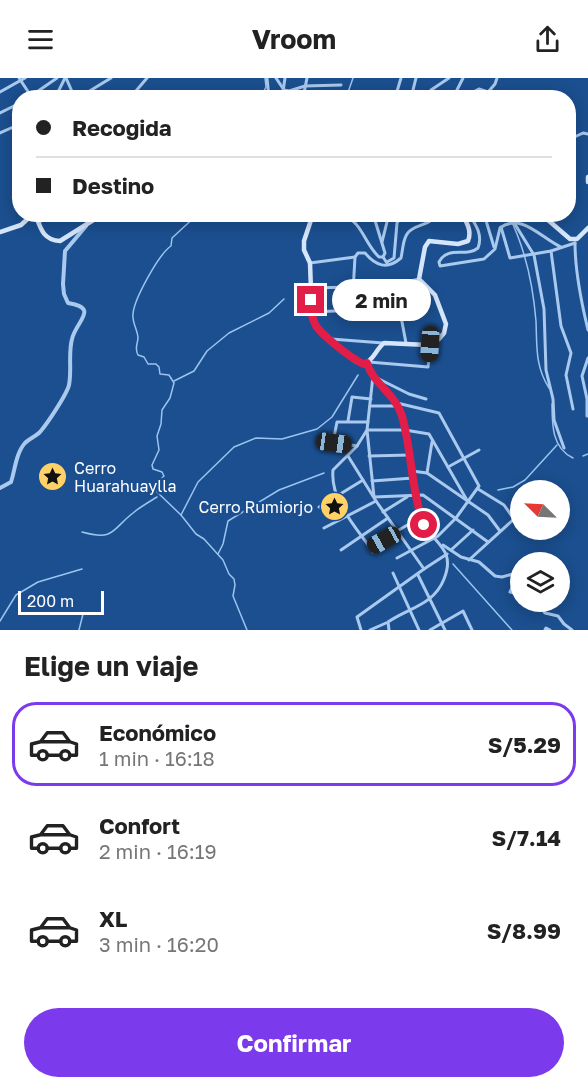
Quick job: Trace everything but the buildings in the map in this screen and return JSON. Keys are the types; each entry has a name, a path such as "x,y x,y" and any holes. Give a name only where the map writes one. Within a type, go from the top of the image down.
{"main road":[{"path":"588,177 588,182"},
{"path":"0,232 24,222"},
{"path":"39,224 48,238 60,241 91,222"},
{"path":"310,222 304,241 304,250 310,263 311,312 316,326 356,361 364,364 368,363 384,343 430,344 444,333 446,324 435,295 419,279 418,275 424,259 425,247 429,241 458,244 468,241 470,236 465,222"},
{"path":"549,222 564,236 576,241 588,228"}],"street":[{"path":"0,92 25,78"},
{"path":"40,90 57,78"},
{"path":"91,90 111,78"},
{"path":"137,90 147,78"},
{"path":"276,78 287,90"},
{"path":"283,88 285,78"},
{"path":"304,90 307,78"},
{"path":"431,90 449,78"},
{"path":"292,90 305,86 341,85"},
{"path":"355,222 374,253 383,257"},
{"path":"376,222 385,253 383,257 387,264"},
{"path":"381,244 387,222"},
{"path":"387,264 395,255 398,222"},
{"path":"310,263 355,257 361,251 380,265 394,264 401,258 403,246 412,229 425,226 429,222"},
{"path":"474,222 479,230 478,248 469,252 448,252 442,258 440,266 484,259 495,249 498,230 511,222"},
{"path":"487,222 495,249"},
{"path":"514,222 534,255 544,309 546,370 553,399 554,420 564,448"},
{"path":"519,222 561,247"},
{"path":"0,488 11,482 25,443 40,432 68,387 72,337 85,310 83,306 68,303 64,294 66,251 87,225"},
{"path":"501,227 510,258 551,251 576,241 582,310 588,330"},
{"path":"551,251 561,326 571,353 566,375 573,409"},
{"path":"352,309 355,257"},
{"path":"406,343 395,285 419,279"},
{"path":"310,288 374,287"},
{"path":"311,312 377,309 398,303"},
{"path":"331,339 384,343"},
{"path":"430,344 428,367 368,363 373,376 397,404 405,430 416,495 424,525 449,552 479,562 489,572 502,577 510,575"},
{"path":"587,416 587,399 582,376 588,358"},
{"path":"373,376 367,430 375,499"},
{"path":"373,376 409,394 426,399"},
{"path":"348,421 352,397 370,399"},
{"path":"370,406 397,404 439,413 478,483 477,489 456,518 438,536 397,558"},
{"path":"357,446 333,442 338,421 368,422"},
{"path":"367,430 405,430 429,434 468,502"},
{"path":"367,430 357,446 333,470 336,495 373,552"},
{"path":"427,473 433,440"},
{"path":"448,467 479,450"},
{"path":"369,456 410,455"},
{"path":"348,456 383,512 424,569"},
{"path":"412,471 427,473 488,515 500,531"},
{"path":"372,481 414,478"},
{"path":"319,507 363,480"},
{"path":"469,560 512,522 513,517 504,505 477,489"},
{"path":"383,512 410,495"},
{"path":"324,528 375,499 423,495 488,542"},
{"path":"370,547 422,517"},
{"path":"341,550 388,519"},
{"path":"361,630 357,617 449,552 473,530"},
{"path":"370,630 430,599 444,579 449,552"},
{"path":"393,573 418,630"},
{"path":"417,575 445,630"},
{"path":"430,630 463,611 472,630"},
{"path":"544,612 558,616 572,630"},
{"path":"388,622 388,630"},
{"path":"544,630 546,628 550,630"}],"waterway":[{"path":"264,90 265,78"},
{"path":"349,90 353,78"},
{"path":"189,222 172,238 171,246 154,267 134,307 133,317 138,337 136,350 138,355 144,357 148,364 156,364 160,374 169,375 174,383 170,398 162,410 157,436 159,450 152,465 153,469 162,472 164,476 158,482 156,491 223,560 229,574 234,579 233,596 247,630"},
{"path":"511,222 527,266 535,307 539,364 549,388"},
{"path":"174,381 194,371 207,351 229,333 269,313 284,299"},
{"path":"181,515 198,482 234,447 256,438 282,439 317,429 332,417 358,375"},
{"path":"552,404 553,428 557,442 566,454 573,458"},
{"path":"498,490 513,487 525,480 557,445"},
{"path":"583,456 588,454"},
{"path":"218,554 223,544 228,521 279,490 324,473"},
{"path":"82,532 101,535 112,532 136,511 157,497"},
{"path":"453,564 512,630"},
{"path":"0,621 16,595 38,582 82,569"},
{"path":"79,630 83,614"}],"place":[{"name":"Cerro Huarahuaylla","path":"53,477"},
{"name":"Cerro Rumiorjo","path":"334,507"}],"route":[{"path":"311,300 312,318 321,332 356,361 367,363 377,381 396,402 402,416 416,495 424,525"}]}
